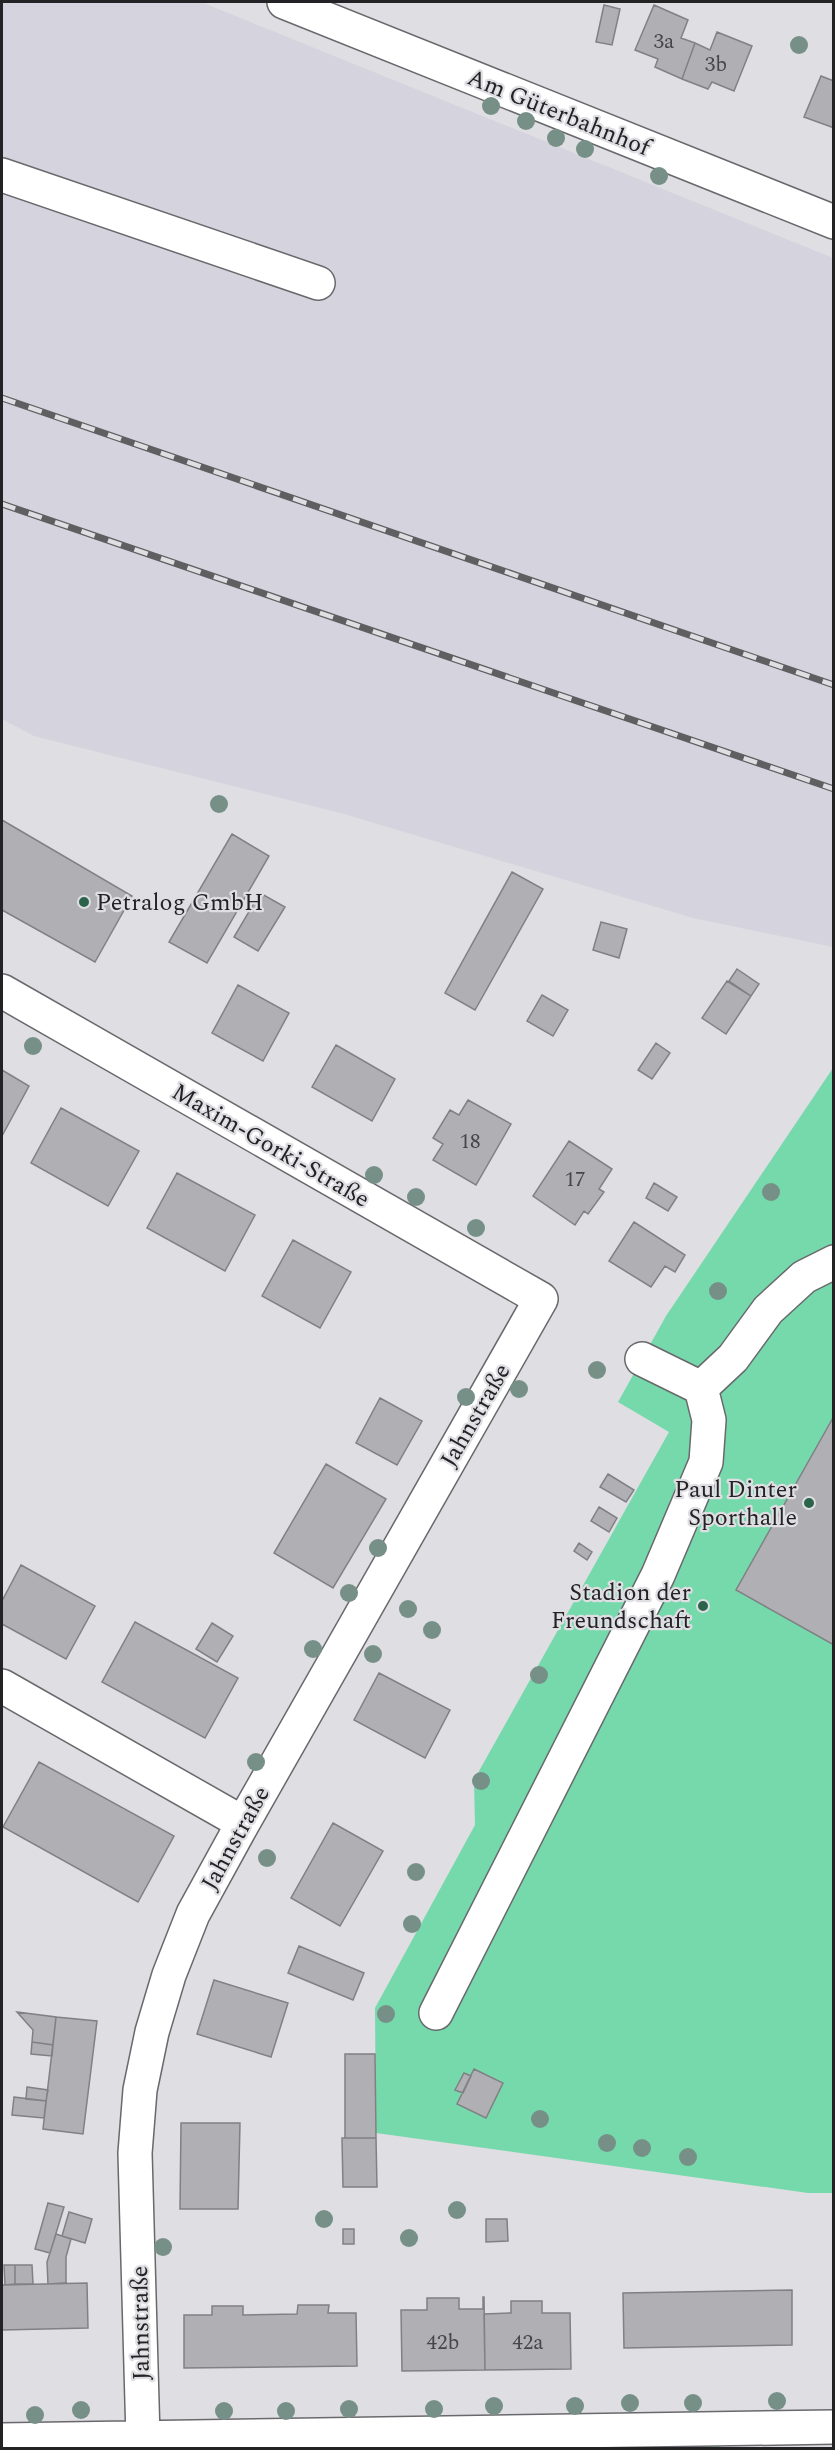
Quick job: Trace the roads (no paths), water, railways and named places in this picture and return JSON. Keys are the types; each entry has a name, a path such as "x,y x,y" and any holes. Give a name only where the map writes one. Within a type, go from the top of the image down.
{"street":[{"name":"Am Güterbahnhof","path":"284,2 834,222"},
{"path":"2,175 318,284"},
{"name":"Maxim-Gorki-Straße","path":"2,991 541,1299"},
{"path":"701,1388 733,1358 768,1310 804,1277 834,1262"},
{"name":"Jahnstraße","path":"143,2438 135,2153 140,2090 152,2032 169,1975 194,1914 243,1822 541,1299"},
{"path":"436,2013 658,1575 706,1462 709,1420 701,1388 642,1359"},
{"path":"2,1686 243,1822"},
{"path":"2,2440 143,2438 318,2442 830,2434"}],"railway":[{"path":"2,398 834,685"},
{"path":"2,504 834,789"}],"place":[{"name":"Petralog GmbH","path":"84,902"},
{"name":"Paul Dinter Sporthalle","path":"809,1503"},
{"name":"Stadion der Freundschaft","path":"703,1606"}]}
